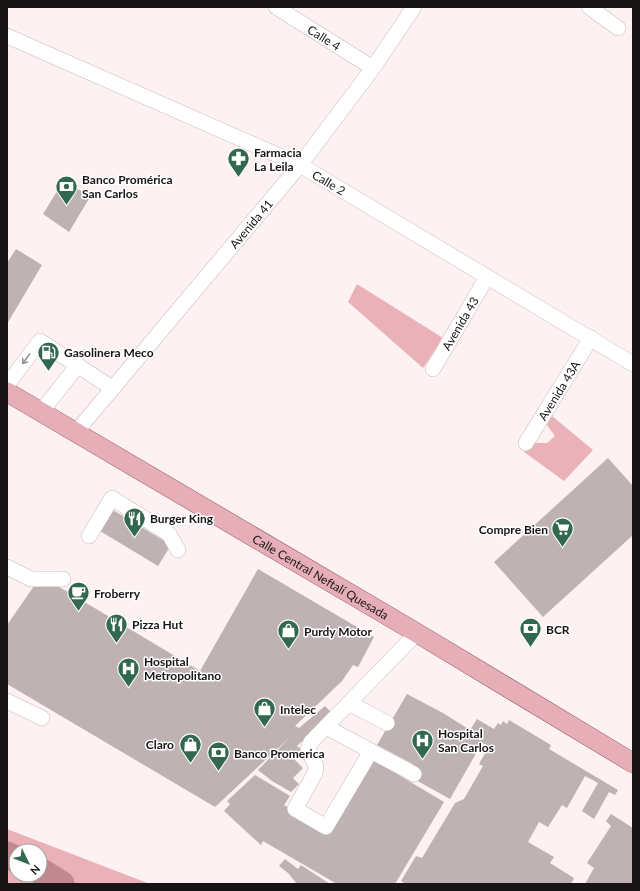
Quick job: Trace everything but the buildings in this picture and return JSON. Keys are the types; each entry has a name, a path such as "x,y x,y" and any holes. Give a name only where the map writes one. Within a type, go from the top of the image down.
{"main road":[{"name":"Calle Central Neftalí Quesada","path":"7,392 417,633 633,763"}],"street":[{"name":"Calle 4","path":"276,7 373,68"},
{"name":"Avenida 41","path":"76,432 300,166 373,68 414,7"},
{"path":"590,7 618,28"},
{"name":"Calle 2","path":"7,36 300,166 633,364"},
{"name":"Avenida 43","path":"433,369 487,277"},
{"name":"Avenida 43A","path":"526,443 591,338"},
{"path":"7,385 40,341 112,388"},
{"path":"41,412 78,365"},
{"path":"89,536 112,498 169,534 178,550"},
{"path":"7,567 31,579 63,579"},
{"path":"371,751 326,828 295,809 315,772 316,766 308,749 311,742 417,633"},
{"path":"7,701 42,718"},
{"path":"349,703 387,723"},
{"path":"326,727 414,774"}],"shaded area":[{"path":"357,284 443,338 423,368 348,302"},
{"path":"552,416 593,450 564,481 524,452 533,443 547,443 555,436 547,425 548,420"},
{"path":"7,829 43,843 8,843 8,883 48,883 48,845 150,884 7,884"}],"waterway":[{"path":"48,876 61,884"}],"place":[{"name":"Farmacia La Leila","path":"239,178"},
{"name":"Banco Promérica San Carlos","path":"66,206"},
{"name":"Gasolinera Meco","path":"48,372"},
{"name":"Burger King","path":"135,538"},
{"name":"Compre Bien","path":"563,548"},
{"name":"Froberry","path":"78,612"},
{"name":"Pizza Hut","path":"116,644"},
{"name":"BCR","path":"531,648"},
{"name":"Purdy Motor","path":"289,650"},
{"name":"Hospital Metropolitano","path":"129,688"},
{"name":"Intelec","path":"264,728"},
{"name":"Hospital San Carlos","path":"423,760"},
{"name":"Claro","path":"190,764"},
{"name":"Banco Promerica","path":"219,772"}]}
